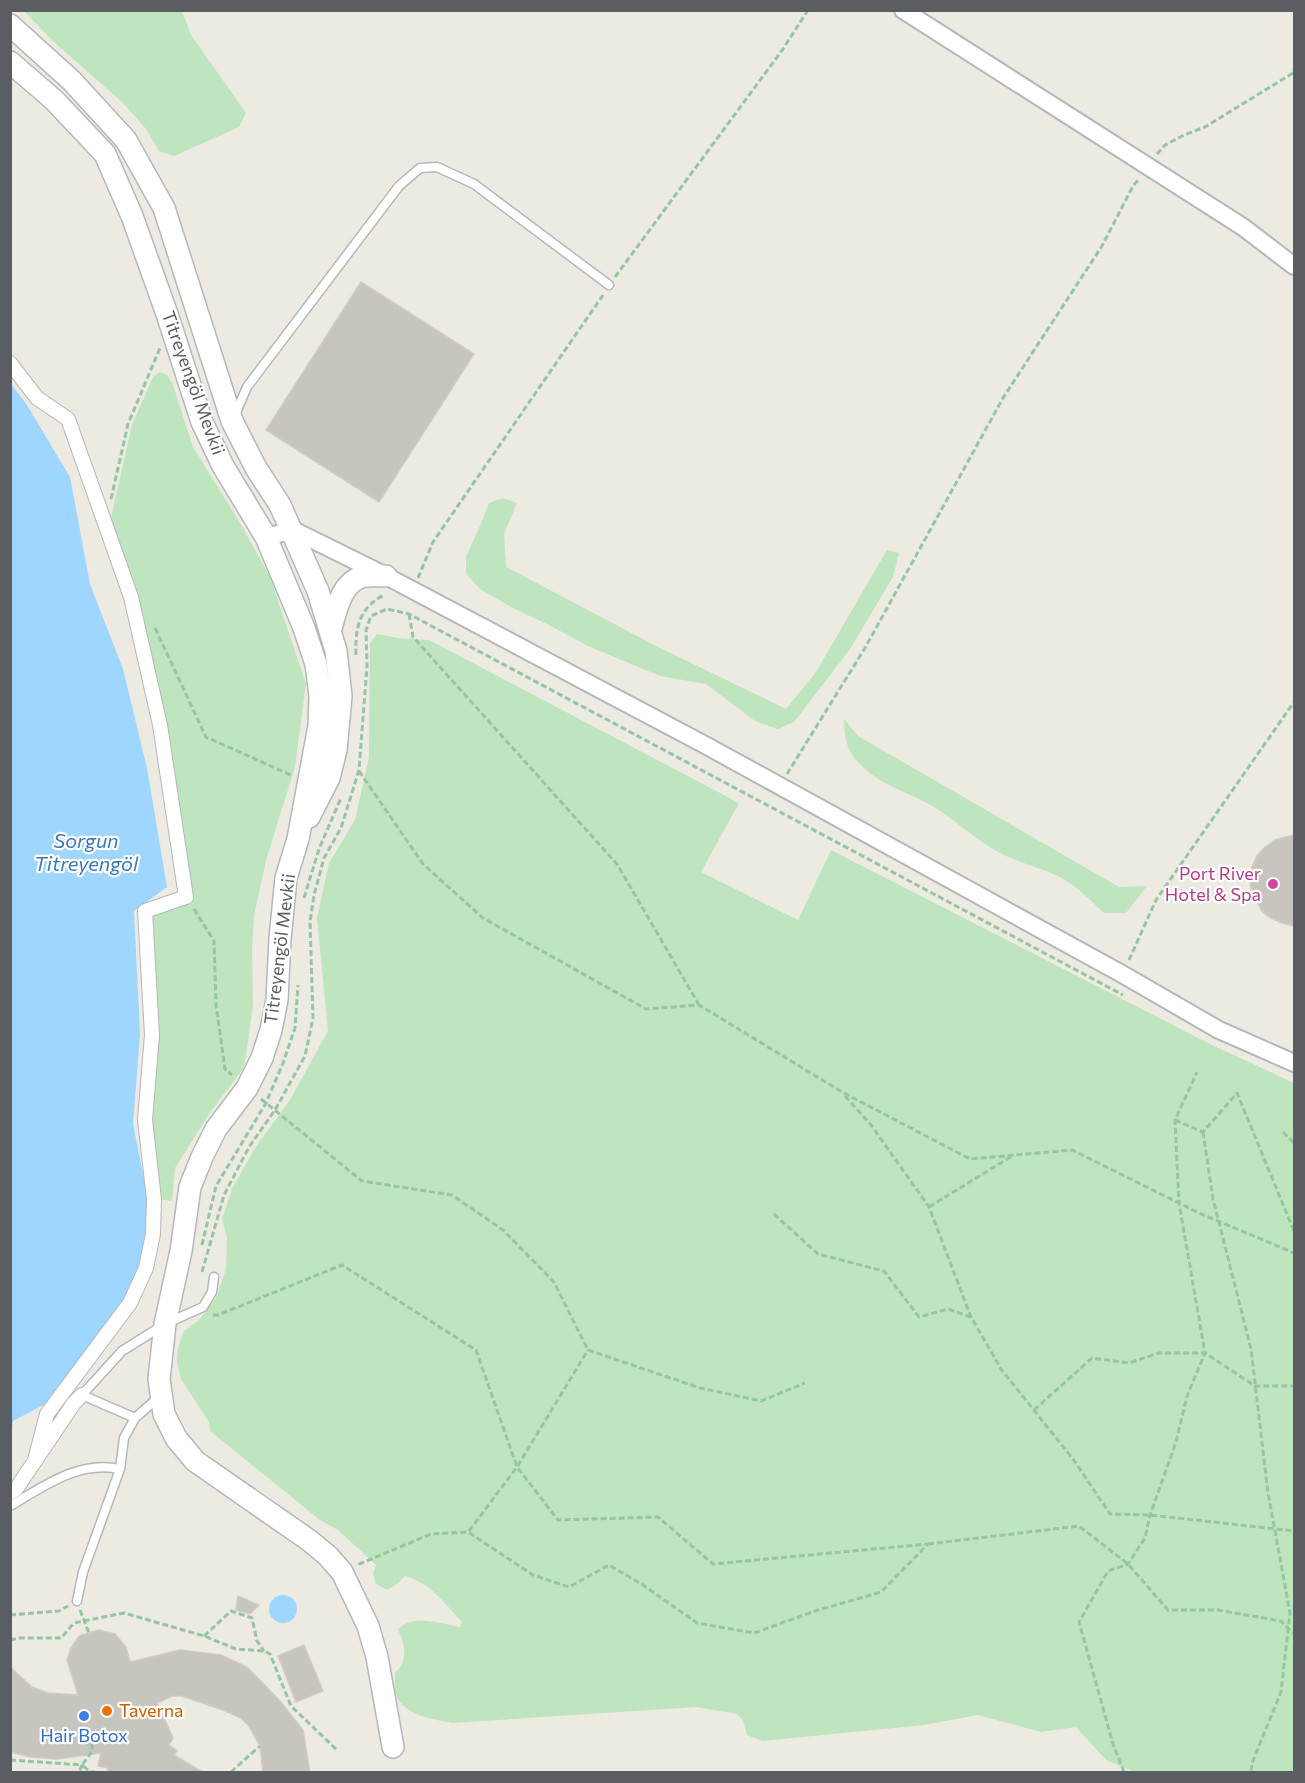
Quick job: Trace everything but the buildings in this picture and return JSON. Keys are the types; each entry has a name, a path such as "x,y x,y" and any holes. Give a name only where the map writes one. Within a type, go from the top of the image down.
{"street":[{"path":"903,10 1243,227 1294,266"},
{"name":"Titreyengöl Mevkii","path":"10,25 72,81 126,140 164,208 232,421 256,468 293,530 318,591 340,669 341,696 336,750 329,778 298,840"},
{"name":"Titreyengöl Mevkii","path":"10,62 54,100 105,154 144,248 202,422 223,466 266,537 304,628 316,664 320,696 319,726 298,840 286,878 277,1000 272,1030 262,1059 247,1088 216,1129 190,1187 181,1251 165,1323 159,1379 160,1395 164,1414 176,1438 195,1461 310,1541 342,1572 371,1636 377,1657 393,1747"},
{"path":"10,363 37,398 68,419 131,597 160,725 186,897 145,911 152,1035 145,1120 154,1199 153,1234 146,1268 130,1304 47,1413 35,1460"},
{"path":"266,537 293,530 386,576 780,786 1122,974 1219,1030 1294,1063"},
{"path":"330,631 348,586 361,578 386,576"},
{"path":"10,1493 16,1489 74,1403 82,1395"}],"lane":[{"path":"232,421 247,387 399,186 420,168 437,167 474,184 609,285"},
{"path":"135,1418 82,1395 122,1352 165,1323 203,1307 212,1292 214,1277"},
{"path":"77,1601 83,1572 120,1469 124,1438 135,1418 160,1395"},
{"path":"10,1506 53,1480 86,1468 120,1469"}],"path":[{"path":"780,786 865,648 1003,398 1102,246 1133,186 1165,145 1204,127 1272,87 1293,73 1294,69"},
{"path":"105,525 128,424 162,342"},
{"path":"371,616 387,609 409,614 1129,998"},
{"path":"409,614 413,637 617,864 699,1005 842,1092 970,1159 1072,1150 1179,1203 1294,1253"},
{"path":"151,620 206,737 309,783"},
{"path":"1122,974 1156,900 1294,702"},
{"path":"359,771 423,864 483,918 646,1009 699,1005"},
{"path":"200,1282 224,1195 249,1147 275,1110 305,1056 313,1018 310,922 314,895 324,858"},
{"path":"186,897 214,941 216,1005 225,1069 362,1181 452,1196 503,1230 554,1282 588,1350 700,1388 761,1401 805,1383"},
{"path":"1124,1773 1113,1744 1079,1622 1108,1571 1128,1564 1145,1538 1150,1515 1176,1442 1187,1396 1205,1353 1179,1203 1175,1120 1197,1072"},
{"path":"842,1092 871,1125 930,1207 971,1317 1001,1369 1073,1459 1110,1514 1150,1515 1294,1531"},
{"path":"1251,1773 1252,1763 1281,1692 1290,1613 1268,1493 1251,1348 1212,1199 1203,1132 1237,1093 1294,1231"},
{"path":"1175,1120 1203,1132"},
{"path":"1283,1132 1294,1143"},
{"path":"930,1207 1014,1155"},
{"path":"774,1214 818,1254 884,1271 919,1317 948,1309 971,1317"},
{"path":"190,1314 218,1315 342,1265 476,1350 517,1467 558,1520 658,1517 713,1564 928,1544 1079,1526 1128,1564 1168,1610 1218,1610 1281,1621 1294,1634"},
{"path":"468,1532 517,1467 588,1350"},
{"path":"1034,1410 1092,1358 1129,1363 1159,1353 1205,1353 1255,1386 1294,1386"},
{"path":"342,1572 431,1534 468,1532 533,1575 570,1587 609,1565 643,1585 697,1623 754,1633 815,1611 881,1592 928,1544"},
{"path":"10,1616 59,1611 77,1601 89,1633"},
{"path":"204,1636 231,1611 252,1618 257,1641 264,1651"},
{"path":"10,1640 61,1638 74,1623 124,1613 204,1636 236,1649 264,1651 270,1654 291,1706 338,1751"},
{"path":"79,1773 93,1750 89,1735"},
{"path":"231,1773 260,1746"},
{"path":"10,1760 82,1765 95,1773"}],"green space":[{"path":"24,11 182,11 191,35 246,113 239,127 174,156 159,151 146,129 123,103 53,41"},
{"path":"160,372 167,375 172,382 193,447 242,526 270,577 306,684 295,767 266,860 254,916 253,1004 243,1069 211,1111 175,1168 172,1201 159,1199 148,1118 151,916 192,900 165,723 110,522 132,425 153,377"},
{"path":"503,498 517,503 504,534 506,567 656,646 786,709 816,672 887,550 899,553 893,577 850,649 794,722 778,729 755,721 706,684 660,676 588,646 480,589 466,574 466,557 489,503"},
{"path":"377,634 429,640 739,803 701,872 798,920 831,850 1212,1045 1294,1083 1294,1772 1135,1772 1106,1760 1076,1727 1041,1732 978,1715 924,1725 762,1741 747,1735 743,1720 737,1714 696,1707 452,1723 421,1716 401,1703 395,1691 395,1673 404,1658 403,1641 398,1630 411,1622 419,1621 460,1627 462,1622 436,1594 414,1579 405,1576 387,1590 376,1584 373,1573 376,1565 338,1530 320,1520 210,1431 209,1422 181,1379 177,1362 178,1347 184,1331 199,1320 216,1298 226,1269 227,1237 222,1219 232,1189 255,1148 290,1100 328,1031 317,918 329,863 355,820 369,757 370,643"},
{"path":"844,719 858,736 1119,887 1147,886 1126,913 1104,913 1065,880 998,852 937,809 872,775 864,769 850,751 845,736"}],"water":[{"name":"Sorgun Titreyengöl","path":"11,384 27,405 70,477 90,584 123,669 147,768 167,887 134,911 140,1034 133,1124 147,1194 146,1238 133,1285 47,1403 13,1421 11,1435"},
{"path":"283,1595 293,1599 297,1609 293,1619 283,1623 273,1619 269,1609 273,1599"}],"place":[{"name":"Port River Hotel & Spa","path":"1273,884"},
{"name":"Taverna","path":"107,1711"},
{"name":"Hair Botox","path":"84,1716"}]}
